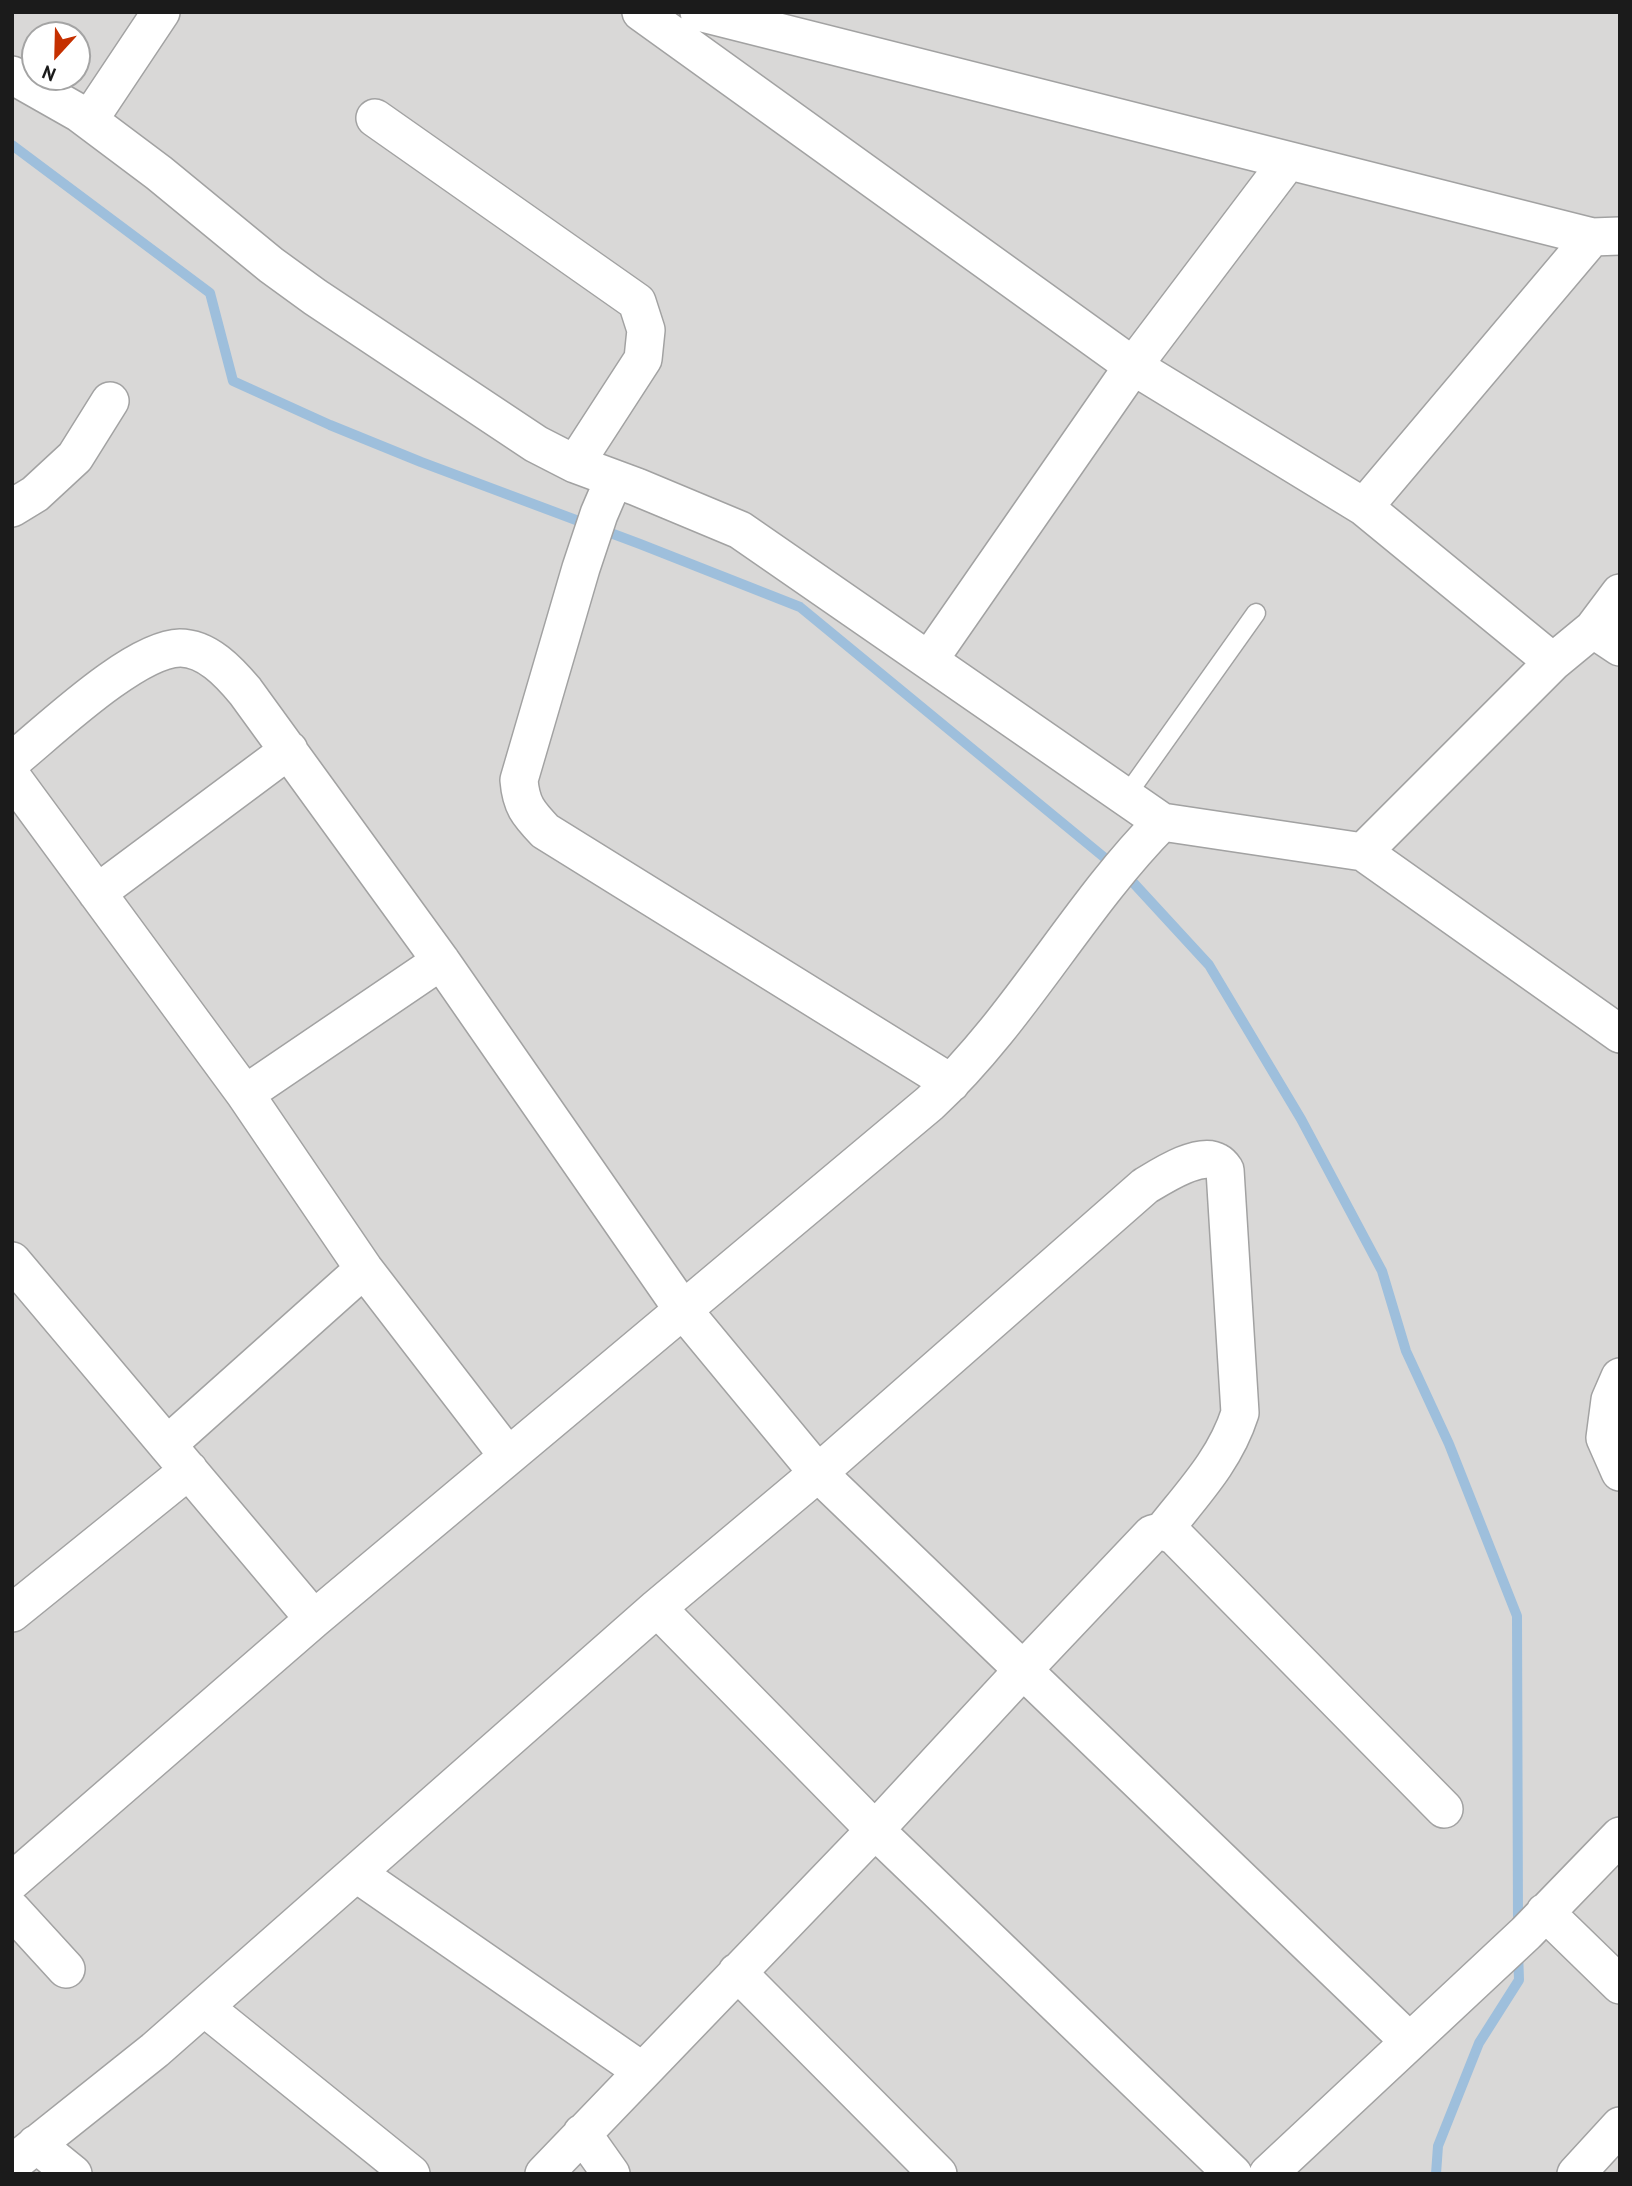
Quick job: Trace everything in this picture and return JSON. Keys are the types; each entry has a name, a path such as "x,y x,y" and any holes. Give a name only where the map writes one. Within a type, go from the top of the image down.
{"street":[{"path":"89,120 161,12"},
{"path":"641,12 1133,366 1364,507 1553,662"},
{"path":"699,12 1288,161 1606,237 1364,507"},
{"path":"12,75 89,120 151,166 240,241 315,297 536,444 576,464 637,486 740,530 1162,822 1363,852 1620,1034"},
{"path":"375,118 637,302 646,330 643,359 576,464"},
{"path":"929,660 1133,366 1288,161"},
{"path":"12,508 34,494 75,457 110,401"},
{"path":"614,479 581,568 519,780 520,800 545,831 951,1083"},
{"path":"1363,852 1553,662 1606,638 1620,593"},
{"path":"12,761 110,682 150,656 180,648 206,655 227,670 289,750 441,961 683,1310 818,1474 1023,1670 1419,2031"},
{"path":"97,893 289,750"},
{"path":"12,777 245,1094 364,1269 508,1456"},
{"path":"12,1881 314,1619 951,1083 1007,1018 1135,849 1162,822"},
{"path":"245,1094 441,961"},
{"path":"74,2174 24,2154 155,2050 657,1608 818,1474 1145,1186 1174,1169 1205,1159 1217,1161 1225,1170 1240,1413 1232,1438 1219,1461 1163,1531 1152,1534 874,1830 544,2174"},
{"path":"12,1261 314,1619"},
{"path":"12,1613 178,1458 364,1269"},
{"path":"1620,1377 1610,1400 1605,1438 1620,1472"},
{"path":"1163,1531 1175,1536 1444,1810"},
{"path":"657,1608 874,1830 1233,2174"},
{"path":"1268,2174 1535,1922 1620,1836"},
{"path":"356,1873 642,2071"},
{"path":"12,1910 66,1969"},
{"path":"1535,1922 1620,1985"},
{"path":"737,1972 938,2174"},
{"path":"204,2007 411,2174"},
{"path":"1576,2174 1620,2126"},
{"path":"582,2133 611,2174"}],"lane":[{"path":"1126,796 1256,613"}],"shaded area":[{"path":"12,12 1620,12 1620,2174 12,2174"}],"waterway":[{"path":"12,145 210,293 233,381 421,462 800,607 1128,877 1209,965 1301,1119 1382,1271 1406,1351 1449,1444 1517,1616 1518,1928"},
{"path":"1436,2174 1438,2146 1479,2043 1519,1980 1518,1951"}]}
